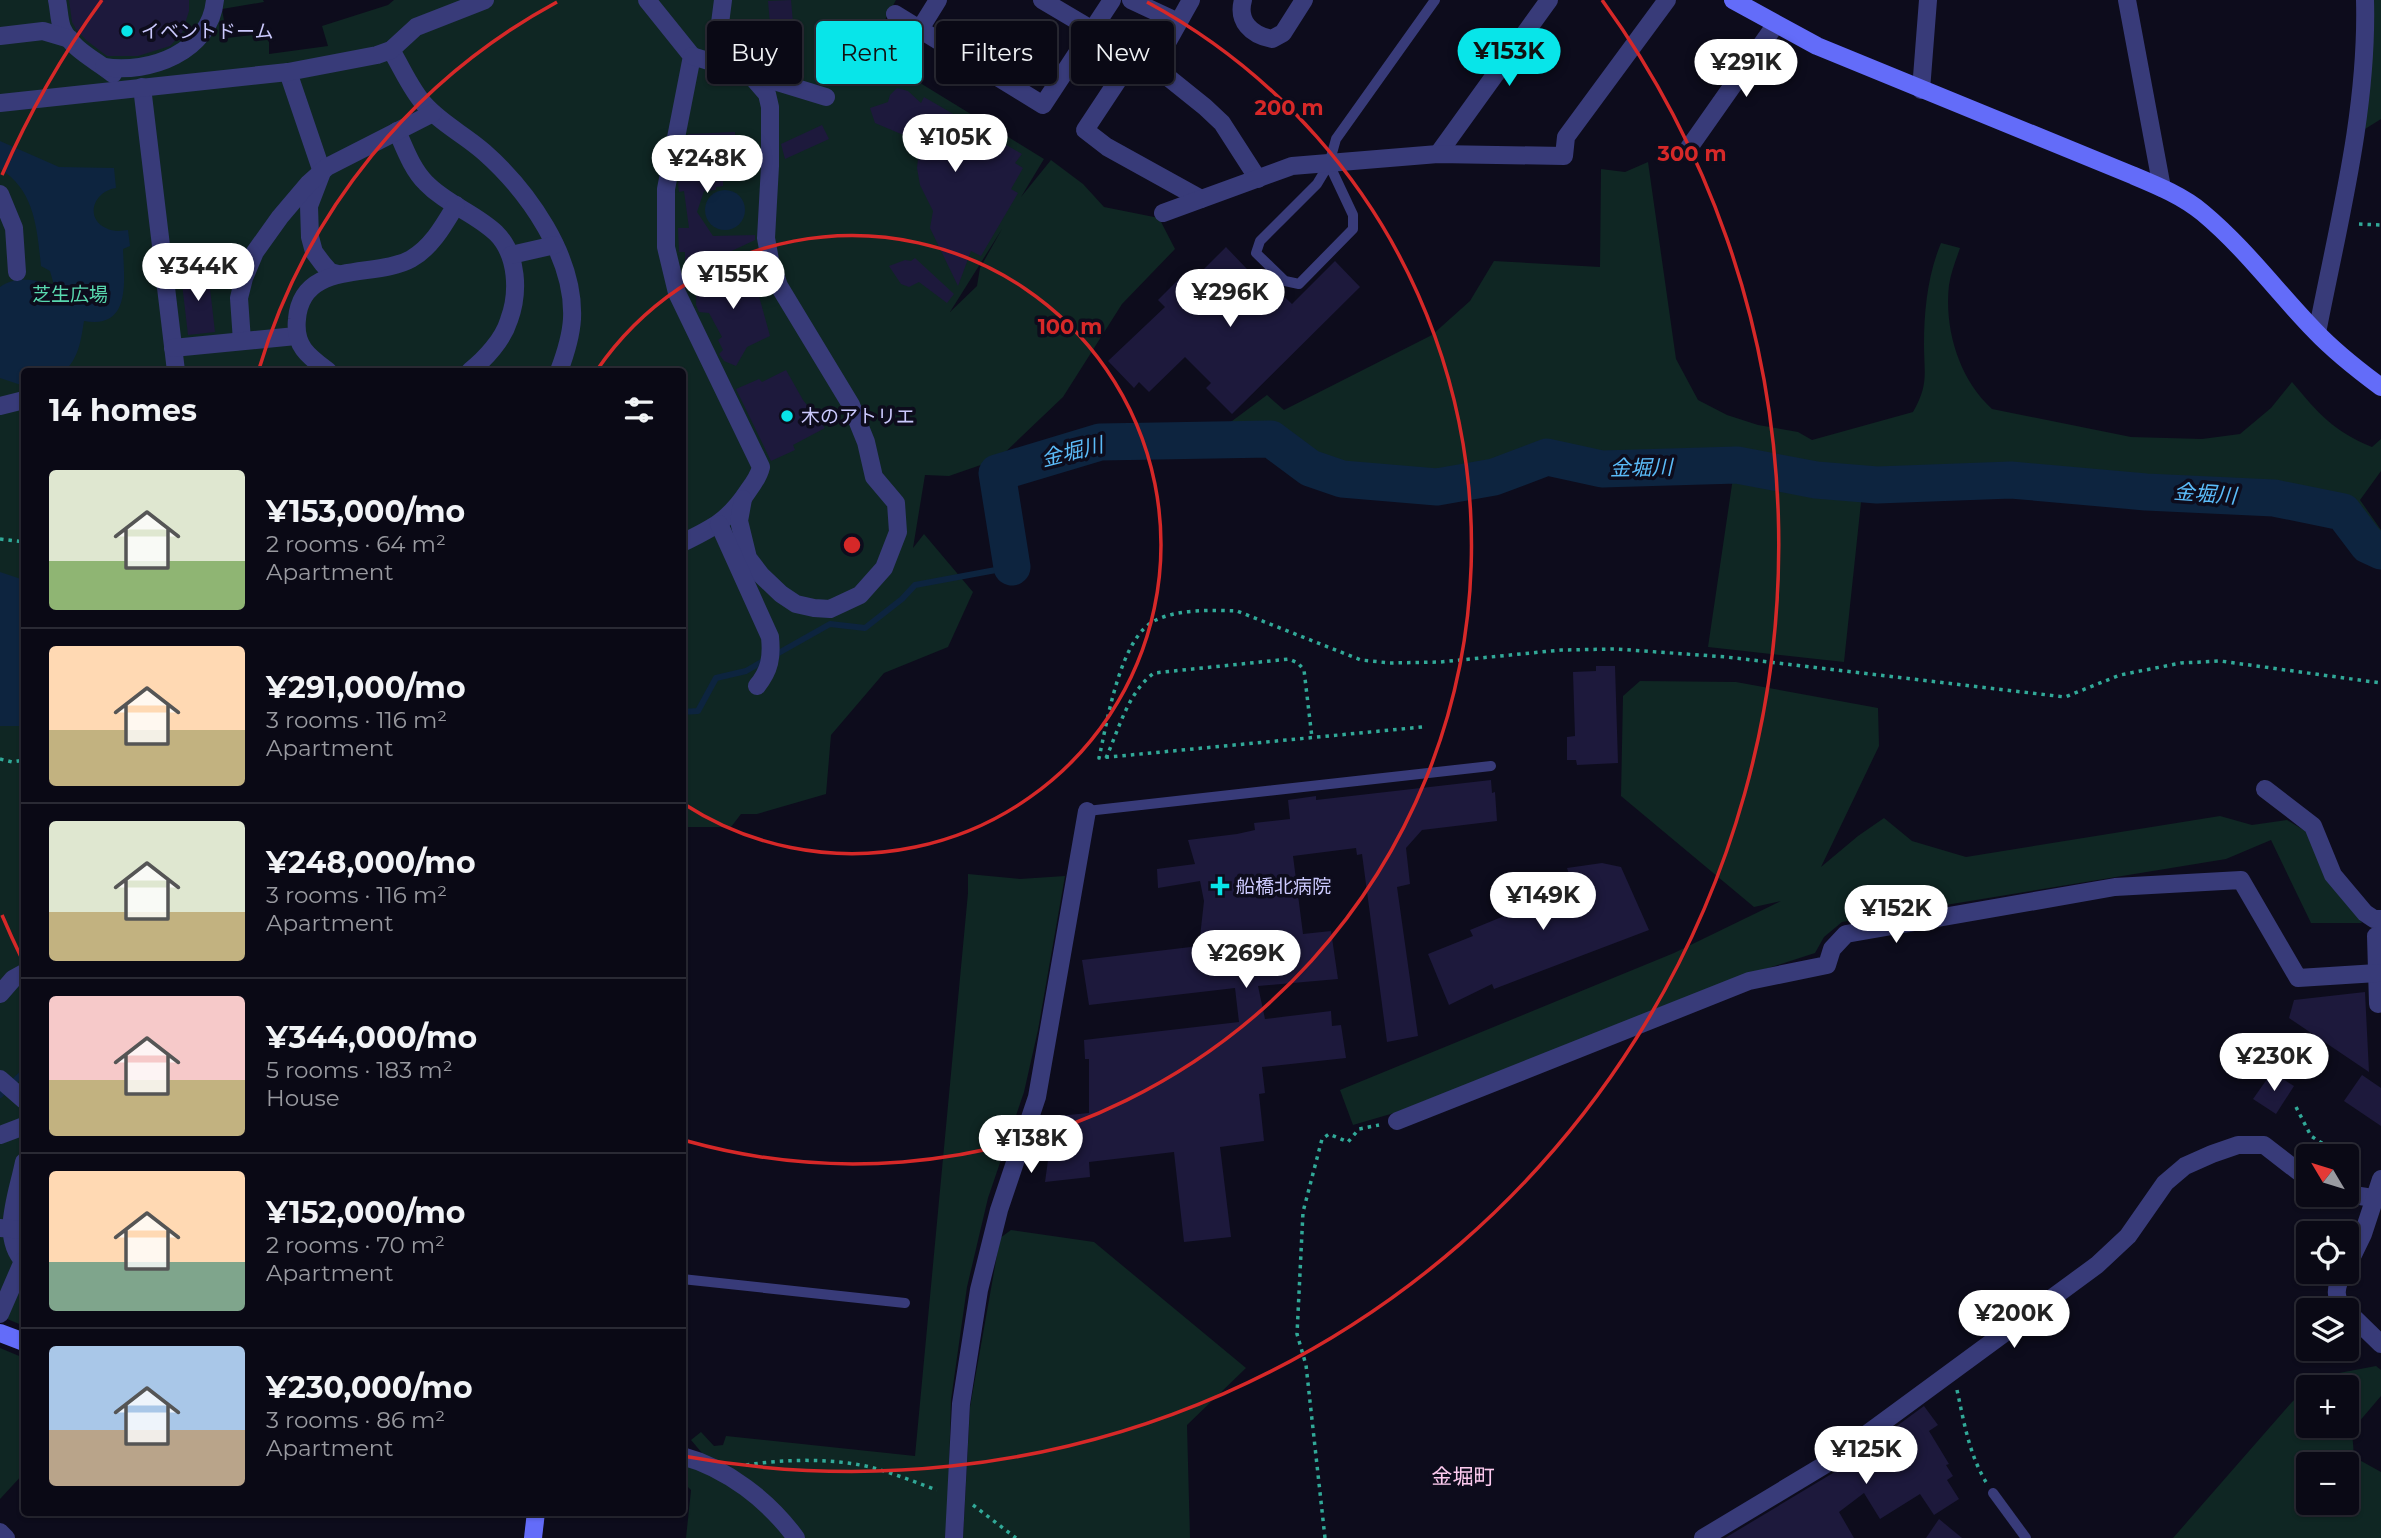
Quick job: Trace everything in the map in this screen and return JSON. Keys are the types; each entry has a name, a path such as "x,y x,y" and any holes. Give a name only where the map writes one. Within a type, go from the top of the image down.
{"street":[{"path":"57,0 62,28 79,50 133,88 176,368"},
{"path":"104,67 123,70 148,67 183,51 197,41 207,28 215,0"},
{"path":"0,103 288,72 391,50 416,27 485,0"},
{"path":"646,0 692,56 826,97"},
{"path":"723,0 719,31 729,50 766,94 769,107 770,166 765,238 770,260 779,286 851,405 866,442 874,477 896,503 898,531 884,568 860,595 830,608 796,604 761,575 748,558 739,521 743,499"},
{"path":"922,26 938,0"},
{"path":"1042,0 1077,21"},
{"path":"1097,21 1112,0"},
{"path":"1131,0 1178,22"},
{"path":"1174,29 1191,0"},
{"path":"1243,0 1240,11 1244,24 1258,35 1272,39 1283,33 1304,0"},
{"path":"1438,154 1549,0"},
{"path":"1163,213 1292,166 1438,154 1564,156 1566,137 1667,0"},
{"path":"1733,0 1817,46 2162,188 2202,211 2317,333 2350,364 2381,387"},
{"path":"1921,90 1927,0"},
{"path":"2127,0 2162,188"},
{"path":"2317,333 2356,128 2366,26 2365,0"},
{"path":"895,14 907,21"},
{"path":"1686,152 1776,24"},
{"path":"922,30 1042,105 1071,60"},
{"path":"0,36 43,31 70,39"},
{"path":"391,50 423,103 483,150 543,219 567,281 572,317 560,368"},
{"path":"686,540 719,524 734,512 760,474 761,467 759,458 677,293 666,247 666,189 692,56"},
{"path":"288,72 322,172 309,206 310,237 314,252 323,264 330,272 338,274"},
{"path":"1174,83 1222,123 1258,179"},
{"path":"1115,84 1085,130 1107,147 1201,199"},
{"path":"242,341 239,298 244,278 254,252 280,217 308,184 327,167 433,113"},
{"path":"397,131 415,170 426,183 498,235 510,256 515,289 509,322 488,355 473,368"},
{"path":"0,194 13,228 17,272"},
{"path":"325,368 302,348 296,335 297,315 312,286 338,274 400,264 411,259 435,239 456,205"},
{"path":"510,256 555,246"},
{"path":"173,348 296,335"},
{"path":"0,406 21,401"},
{"path":"719,524 770,637 770,666 757,686"},
{"path":"2265,789 2313,826 2333,876 2365,913 2374,919 2381,919"},
{"path":"954,1538 954,1496 961,1404 979,1290 999,1210 1037,1097 1087,811"},
{"path":"1397,1121 1749,981 1827,965 1832,949 1846,934 2115,887 2241,880 2298,978 2377,973"},
{"path":"2378,1004 2376,936 2381,936"},
{"path":"0,994 13,979 21,975"},
{"path":"0,1079 21,1097"},
{"path":"0,1135 21,1127"},
{"path":"1703,1538 1826,1464 2097,1265 2128,1236 2165,1183 2185,1167 2238,1144 2264,1145 2296,1170"},
{"path":"21,1176 4,1212 1,1228 6,1244 14,1256 21,1260"},
{"path":"2359,1242 2381,1179"},
{"path":"2359,1196 2373,1198"},
{"path":"1,1228 21,1230"},
{"path":"0,1314 21,1267"},
{"path":"2359,1323 2381,1344"},
{"path":"0,1333 21,1341"},
{"path":"686,1457 699,1460 734,1479 781,1518 796,1538"},
{"path":"533,1538 536,1516"},
{"path":"0,1532 6,1538"}],"lane":[{"path":"1329,164 1353,215 1353,229 1299,284 1285,281 1256,253 1257,248 1317,184 1329,164 1336,139 1436,0"},
{"path":"1087,811 1491,766"},
{"path":"686,1279 905,1303"},
{"path":"1993,1493 2026,1538"}],"path":[{"path":"0,539 21,542"},
{"path":"1422,727 1099,758 1121,667 1131,647 1154,621 1179,614 1216,610 1237,611 1361,660 1390,663 1451,662 1561,650 1640,650 1726,657 2065,697 2120,675 2181,663 2220,661 2381,684"},
{"path":"1106,758 1134,694 1143,681 1154,673 1289,659 1304,670 1312,738"},
{"path":"0,759 12,762 21,760"},
{"path":"2296,1107 2311,1136 2323,1144"},
{"path":"1325,1538 1307,1365 1297,1334 1303,1212 1322,1139 1329,1134 1348,1142 1359,1129 1397,1121"},
{"path":"1954,1370 1966,1435 1979,1469 1993,1493"},
{"path":"716,1470 779,1460 852,1464 871,1468 954,1496 977,1507 1016,1538"}],"green space":[{"name":"芝生広場","path":"0,0 263,0 264,2 222,9 227,38 269,33 269,54 328,46 322,26 388,5 394,0 896,0 884,21 816,21 816,84 922,84 1044,159 1021,197 1051,160 1083,184 1104,207 1159,218 1175,249 1122,304 1063,397 998,459 949,476 925,475 913,548 924,534 973,592 948,647 884,673 831,735 826,794 757,814 741,814 731,827 686,827 686,368 21,368 21,1325 0,1316","holes":["1002,229 980,268 977,286 950,312"]},
{"path":"2371,0 2381,0 2381,119 2365,129"},
{"path":"1648,162 1676,359 1698,400 1727,415 1758,425 1798,432 1812,440 1913,412 1924,386 1926,305 1933,267 1941,243 1960,248 1950,280 1948,302 1956,352 1971,383 1992,409 2131,437 2202,439 2240,434 2271,408 2292,382 2319,412 2347,435 2372,447 2381,439 2381,471 2360,500 2381,530 2381,545 2372,542 2344,505 2272,492 2145,487 2009,473 1872,479 1819,474 1813,476 1736,461 1679,459 1624,463 1540,449 1491,472 1437,479 1342,473 1267,430 1229,432 1228,424 1267,395 1284,410 1432,335 1470,301 1494,261 1600,267 1601,169 1625,172"},
{"path":"1734,471 1862,493 1844,662 1708,647"},
{"path":"1640,681 1736,682 1878,708 1879,746 1821,867 1884,818 1912,841 1966,857 2220,816 2252,825 2287,820 2307,832 2327,876 2362,923 2311,923 2271,840 2226,859 1842,922 1824,937 1815,953 1747,975 1394,1113 1353,1125 1340,1090 1674,953 1781,901 1754,907 1621,796 1623,696"},
{"path":"968,874 1020,879 1065,876 1038,1030 1024,1092 988,1198 967,1287 951,1400 947,1538 802,1538 738,1475 702,1453 691,1440 701,1432 714,1446 723,1445 726,1436 915,1456"},
{"path":"1011,1230 1094,1242 1246,1368 1187,1425 1190,1538 963,1538 970,1407 1000,1238"},
{"path":"0,1348 21,1357 21,1476 0,1499"},
{"path":"2376,1366 2381,1370 2381,1396 2359,1422 2359,1375 2333,1375"},
{"path":"2296,1398 2296,1438 2353,1438 2354,1452 2296,1452 2296,1515 2359,1515 2359,1460 2381,1472 2381,1538 2173,1538"},
{"path":"686,1467 727,1482 755,1503 788,1538 686,1538 691,1490 686,1485"}],"water":[{"path":"0,141 59,167 114,168 116,188 108,190 97,199 94,205 95,218 99,224 114,231 128,230 130,246 123,249 124,287 118,310 110,318 99,322 84,321 76,354 68,368 21,368 21,385 0,378 0,287 20,280 54,285 50,271 41,266 35,225 27,199 12,178 0,169"},
{"path":"725,190 739,196 745,210 739,224 725,230 711,224 705,210 711,196"},
{"path":"0,572 21,579 21,726 0,726"}],"building":[{"name":"イベントドーム","path":"69,0 189,0 189,11 182,33 170,46 138,56 107,56 76,29 72,22"},
{"path":"791,0 793,21 770,21 768,1"},
{"path":"897,88 908,91 921,103 924,97 1022,154 1015,163 1023,168 1011,189 1018,193 981,256 971,251 958,286 930,228 933,211 920,185 917,168 920,142 875,123 870,108 888,102 890,95"},
{"path":"822,125 829,139 785,159 781,144"},
{"path":"735,132 736,149 745,159 745,168 734,179 723,180 723,186 716,187 716,190 704,191 697,212 713,236 755,235 755,240 685,273 685,252 679,252 678,228 689,228 684,191 679,192 678,184 682,166 686,166 688,134"},
{"path":"1226,247 1266,289 1271,284 1292,304 1335,261 1360,287 1232,414 1206,388 1211,383 1185,357 1149,392 1139,382 1134,388 1108,361 1165,307 1158,300 1186,272 1193,280"},
{"path":"915,258 954,294 947,303 919,282 909,287 901,284 889,266"},
{"path":"208,271 215,332 188,335 181,275"},
{"path":"752,271 770,336 747,347 736,366 724,361 719,354 723,350 718,340 722,337 709,313 699,312 696,305 697,276"},
{"name":"木のアトリエ","path":"786,370 803,400 825,428 793,445 795,450 771,461 736,389 759,379 762,382"},
{"path":"1596,666 1615,666 1618,763 1577,765 1576,760 1567,760 1567,737 1575,736 1573,672 1596,671"},
{"path":"1491,780 1492,793 1495,792 1497,821 1422,830 1406,848 1410,884 1397,887 1418,1036 1387,1042 1362,854 1357,855 1356,848 1293,856 1303,934 1331,931 1338,979 1258,986 1265,1019 1331,1011 1332,1026 1341,1025 1346,1058 1262,1067 1265,1093 1259,1094 1264,1141 1220,1147 1231,1237 1184,1242 1174,1152 1089,1162 1090,1177 1045,1182 1053,1136 1060,1137 1058,1116 1089,1113 1089,1059 1085,1059 1084,1040 1239,1022 1235,988 1089,1005 1082,960 1199,946 1204,901 1200,881 1158,888 1157,869 1195,864 1188,840 1237,834 1255,830 1254,823 1290,819 1288,800 1316,796 1316,800"},
{"path":"1602,863 1621,867 1649,930 1494,989 1492,984 1449,1005 1428,954 1473,936 1470,930 1509,914 1506,907 1535,895 1532,890 1569,874 1567,868"},
{"path":"2365,992 2369,1072 2289,1018 2294,1000"},
{"path":"2272,1072 2294,1086 2276,1114 2253,1099"},
{"path":"2362,1075 2381,1088 2381,1126 2344,1101"},
{"path":"1924,1406 1938,1425 1929,1431 1949,1464 1946,1465 1953,1476 1947,1480 1959,1499 1934,1515 1920,1494 1880,1519 1864,1493 1839,1512 1854,1538 1725,1538 1833,1473"},
{"path":"1939,1519 1962,1538 1926,1538"}],"waterway":[{"name":"金堀川","path":"1012,567 997,473 1100,442 1271,439 1310,468 1342,479 1437,487 1494,477 1547,457 1602,469 1737,465 1816,480 1877,485 2011,480 2146,492 2274,498 2343,512 2368,545 2381,551"},
{"path":"775,655 830,624 865,628 902,599 915,585 1012,567"},
{"path":"686,712 698,711 716,678 746,671 765,660"},
{"path":"0,1095 21,1075"}],"place":[{"name":"イベントドーム","path":"127,31"},
{"name":"木のアトリエ","path":"787,416"},
{"name":"船橋北病院","path":"1220,886"}],"district":[{"name":"金堀町","path":"1463,1477"}]}
